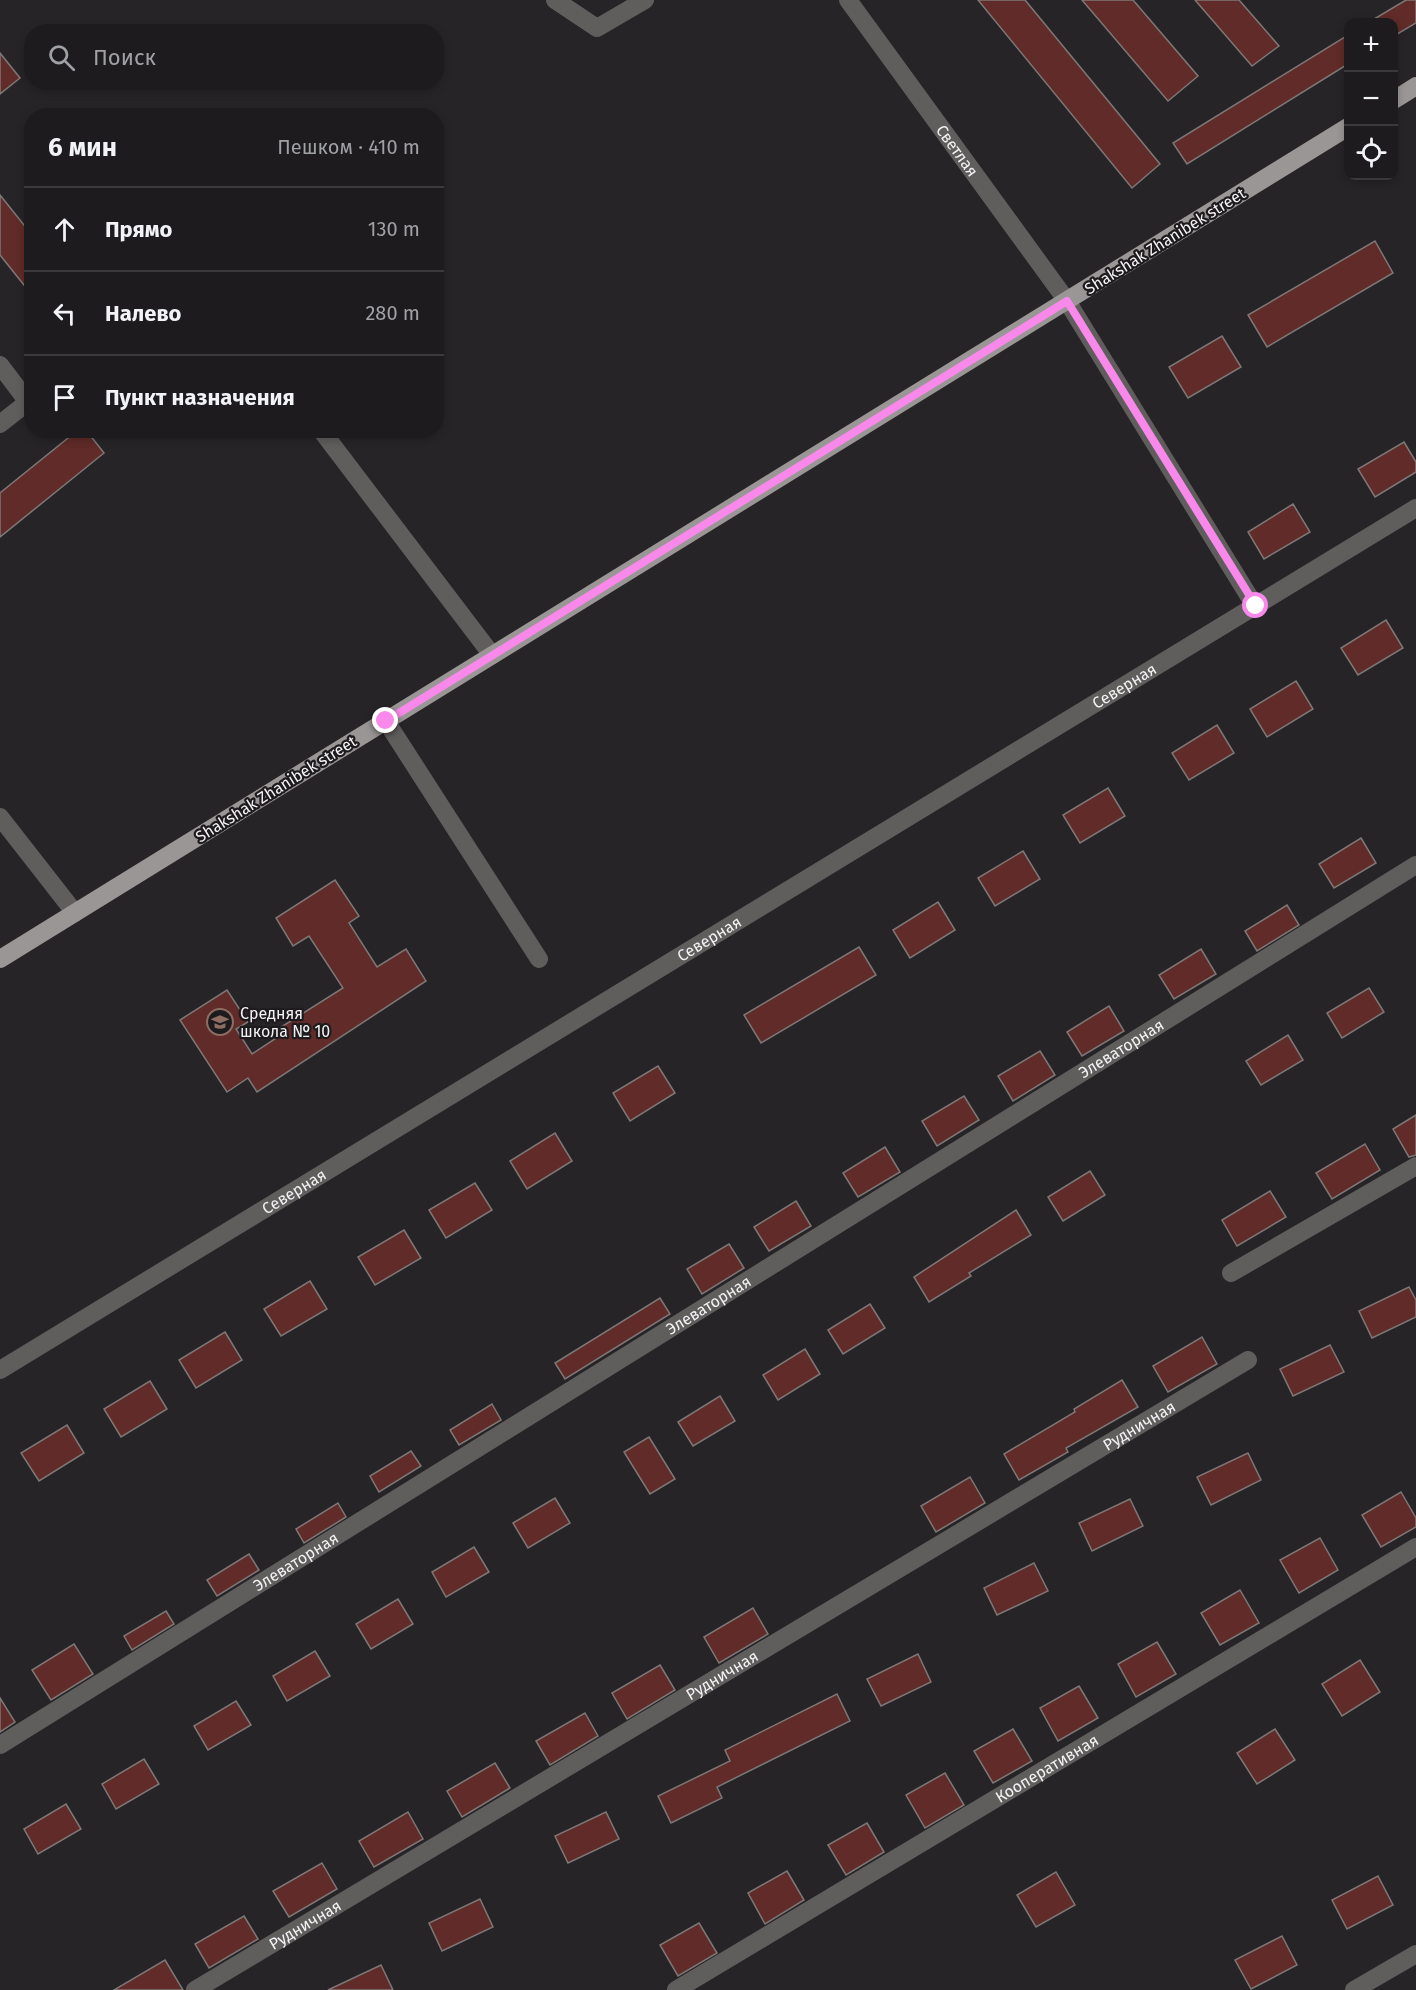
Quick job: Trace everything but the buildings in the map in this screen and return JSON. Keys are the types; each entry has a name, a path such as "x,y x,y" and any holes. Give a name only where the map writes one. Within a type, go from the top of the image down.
{"main road":[{"path":"1398,97 1416,86"},
{"name":"Shakshak Zhanibek street","path":"0,959 1344,130"}],"street":[{"path":"555,0 597,28 645,0"},
{"name":"Светлая","path":"848,0 1067,301 1256,606"},
{"path":"0,365 24,397"},
{"path":"0,424 24,405"},
{"path":"327,438 492,655"},
{"name":"Северная","path":"0,1370 1416,508"},
{"path":"386,721 539,959"},
{"path":"0,817 75,913"},
{"name":"Элеваторная","path":"0,1745 1416,866"},
{"path":"1231,1273 1416,1166"},
{"name":"Рудничная","path":"195,1990 1248,1360"},
{"name":"Кооперативная","path":"676,1990 1416,1547"},
{"path":"1354,1990 1416,1954"}],"place":[{"name":"Средняя школа № 10","path":"220,1022"}],"route":[{"path":"386,721 1067,301 1256,606"}]}
